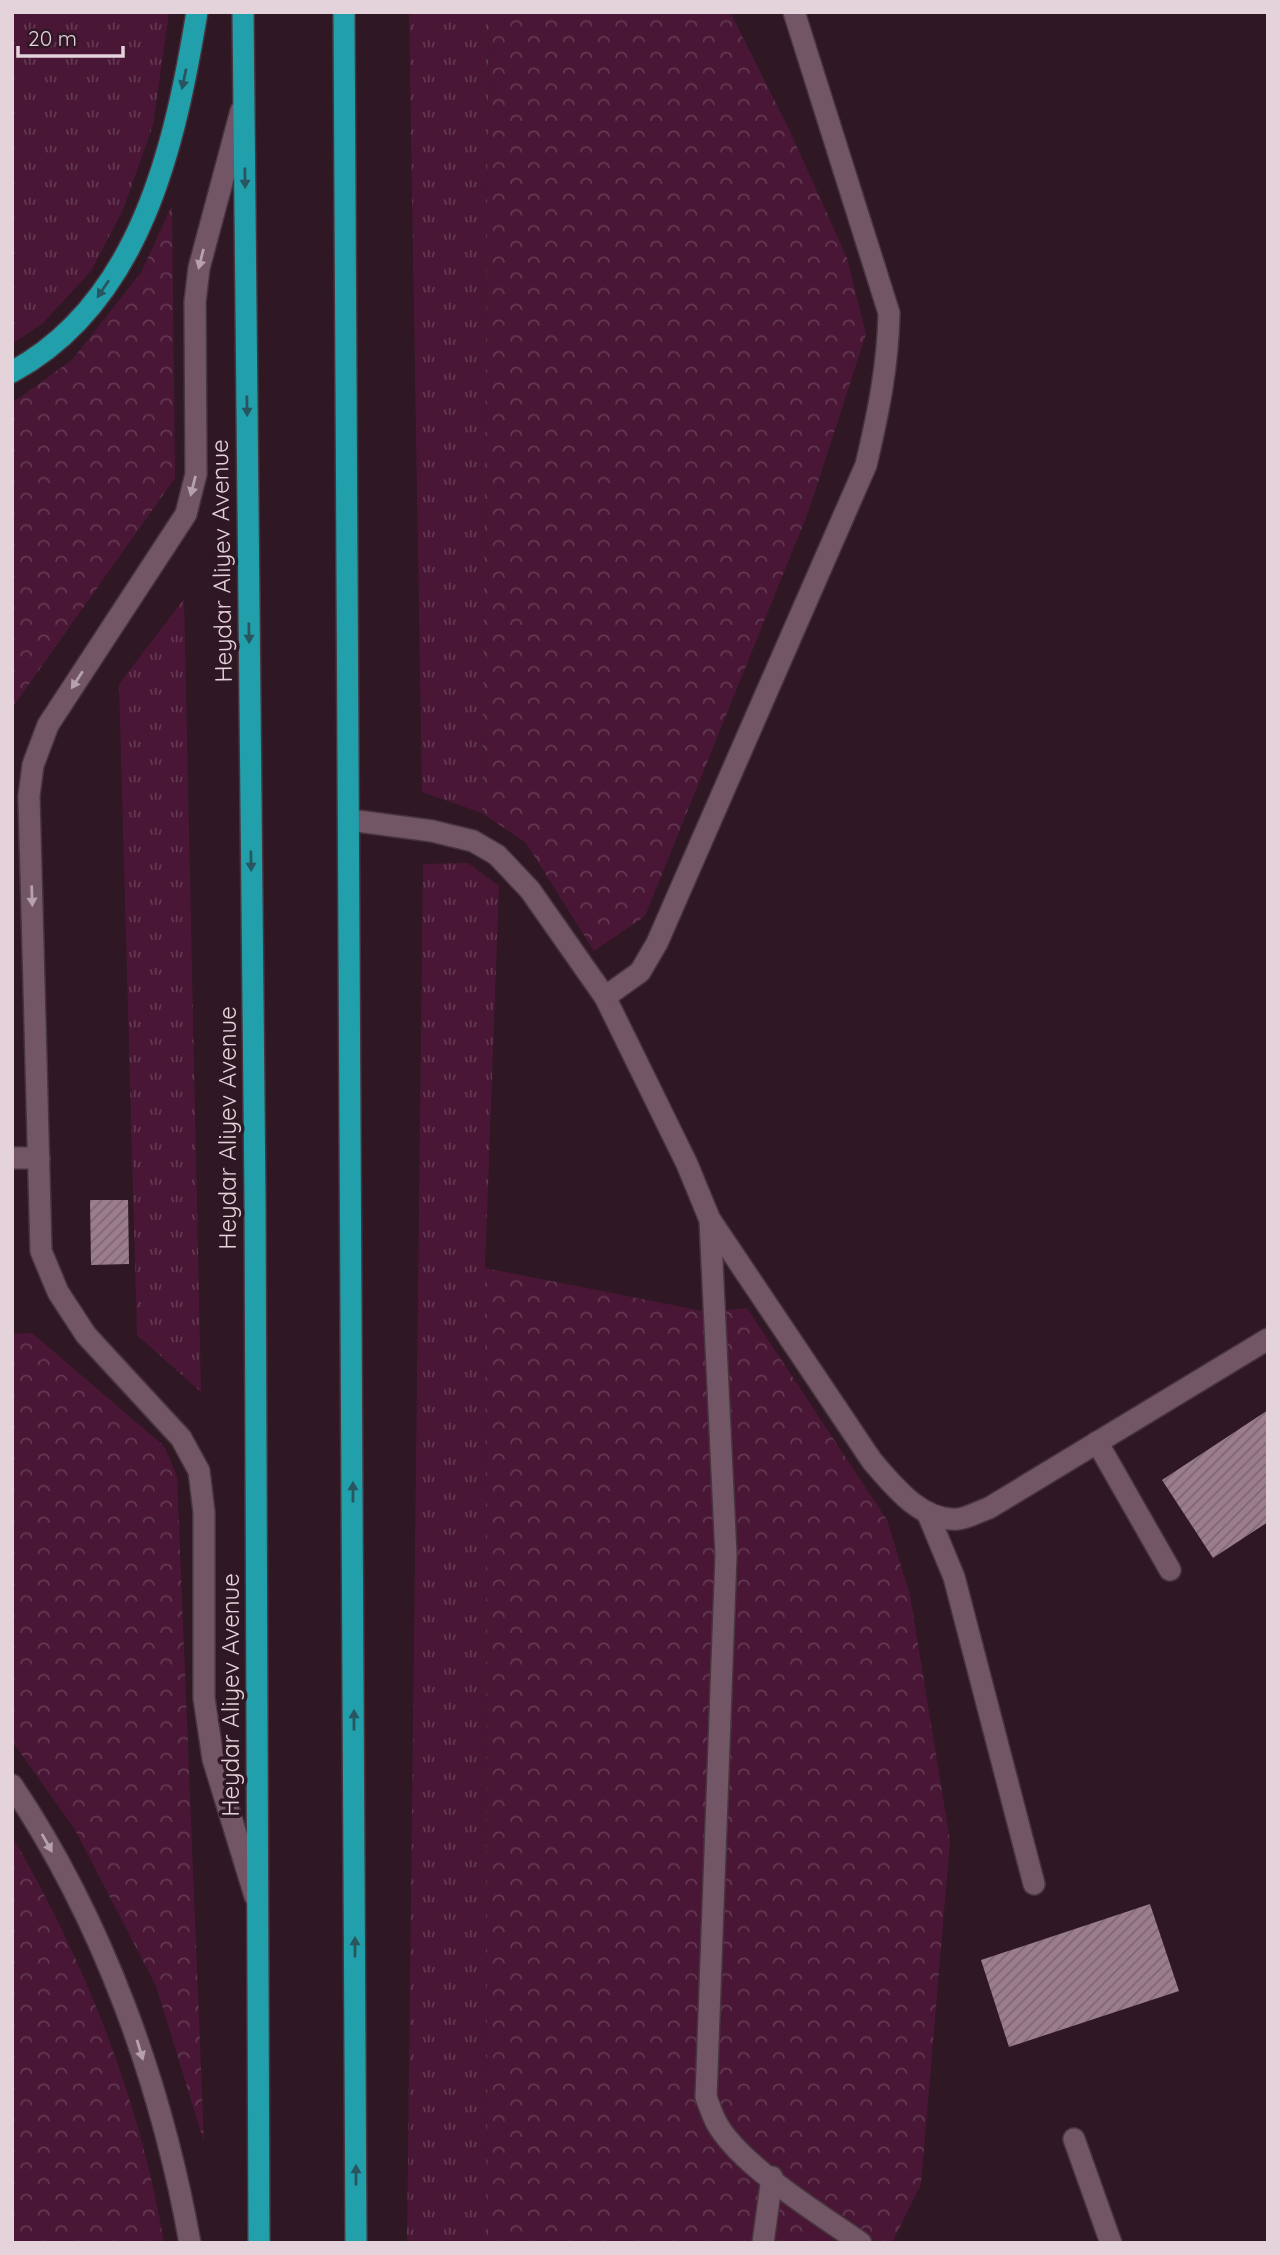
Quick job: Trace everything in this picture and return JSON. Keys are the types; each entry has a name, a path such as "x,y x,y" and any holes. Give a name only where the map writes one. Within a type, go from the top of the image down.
{"highway":[{"path":"12,372 29,363 62,336 93,304 141,226 161,179 197,12"},
{"name":"Heydar Aliyev Avenue","path":"243,12 259,2243"},
{"path":"344,12 356,2243"}],"street":[{"path":"605,997 640,972 657,943 866,465 888,361 889,313 880,275 799,38 794,12"},
{"path":"244,99 199,268 194,302 196,474 186,514 48,725 21,796 41,1251 58,1292 86,1335 181,1438 199,1471 204,1512 204,1698 213,1759 258,1908"},
{"path":"349,820 432,831 473,841 497,855 530,890 605,997 687,1164 710,1220 872,1461 902,1495 927,1512 957,1519 989,1508 1268,1339"},
{"path":"12,1158 39,1158"},
{"path":"710,1220 726,1555 706,2097 716,2123 739,2151 861,2243"},
{"path":"1097,1442 1170,1570"},
{"path":"927,1512 954,1577 1034,1884"},
{"path":"12,1785 67,1879 103,1953 133,2029 167,2138 190,2243"},
{"path":"1074,2139 1111,2243"},
{"path":"763,2243 772,2177"}],"green space":[{"path":"12,12 169,12 153,125 123,210 91,271 43,323 12,344"},
{"path":"409,12 489,12 482,813 422,792"},
{"path":"489,12 730,12 789,129 847,258 866,334 809,510 645,916 594,951 526,843 482,813"},
{"path":"172,205 175,478 12,708 12,403 72,360 142,271"},
{"path":"184,599 201,1392 137,1335 119,684"},
{"path":"468,863 499,886 485,1268 488,2243 407,2243 423,864"},
{"path":"485,1268 708,1312 747,1308 887,1520 910,1595 950,1841 921,2184 892,2243 488,2243"},
{"path":"32,1333 164,1446 177,1476 204,2142 156,1986 74,1828 12,1741 12,1334"},
{"path":"12,1836 63,1932 106,2033 140,2136 164,2243 12,2243"}],"building":[{"path":"90,1200 128,1200 129,1264 91,1265"},
{"path":"1268,1410 1268,1522 1213,1558 1162,1480"},
{"path":"1150,1904 1179,1991 1009,2047 981,1960"}]}
